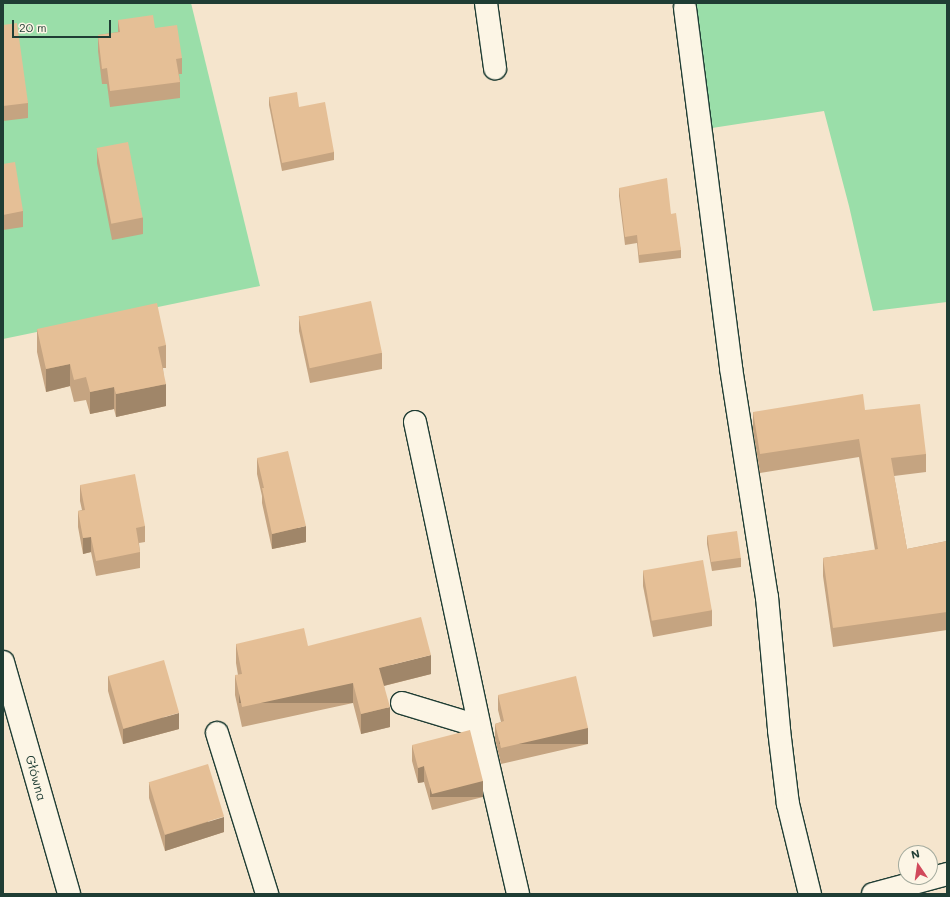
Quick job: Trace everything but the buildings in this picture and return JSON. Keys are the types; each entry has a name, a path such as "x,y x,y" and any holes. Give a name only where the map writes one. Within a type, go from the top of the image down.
{"street":[{"path":"486,3 494,68"},
{"path":"685,8 731,368 767,597 779,730 788,804 810,894"},
{"path":"414,422 483,742 518,894"},
{"name":"Główna","path":"3,662 69,894"},
{"path":"402,703 468,723 483,742"},
{"path":"217,733 267,894"},
{"path":"873,894 947,874"}],"green space":[{"path":"3,3 191,3 260,286 3,339"},
{"path":"695,3 947,3 947,302 873,311 849,206 824,111 712,128"}]}
